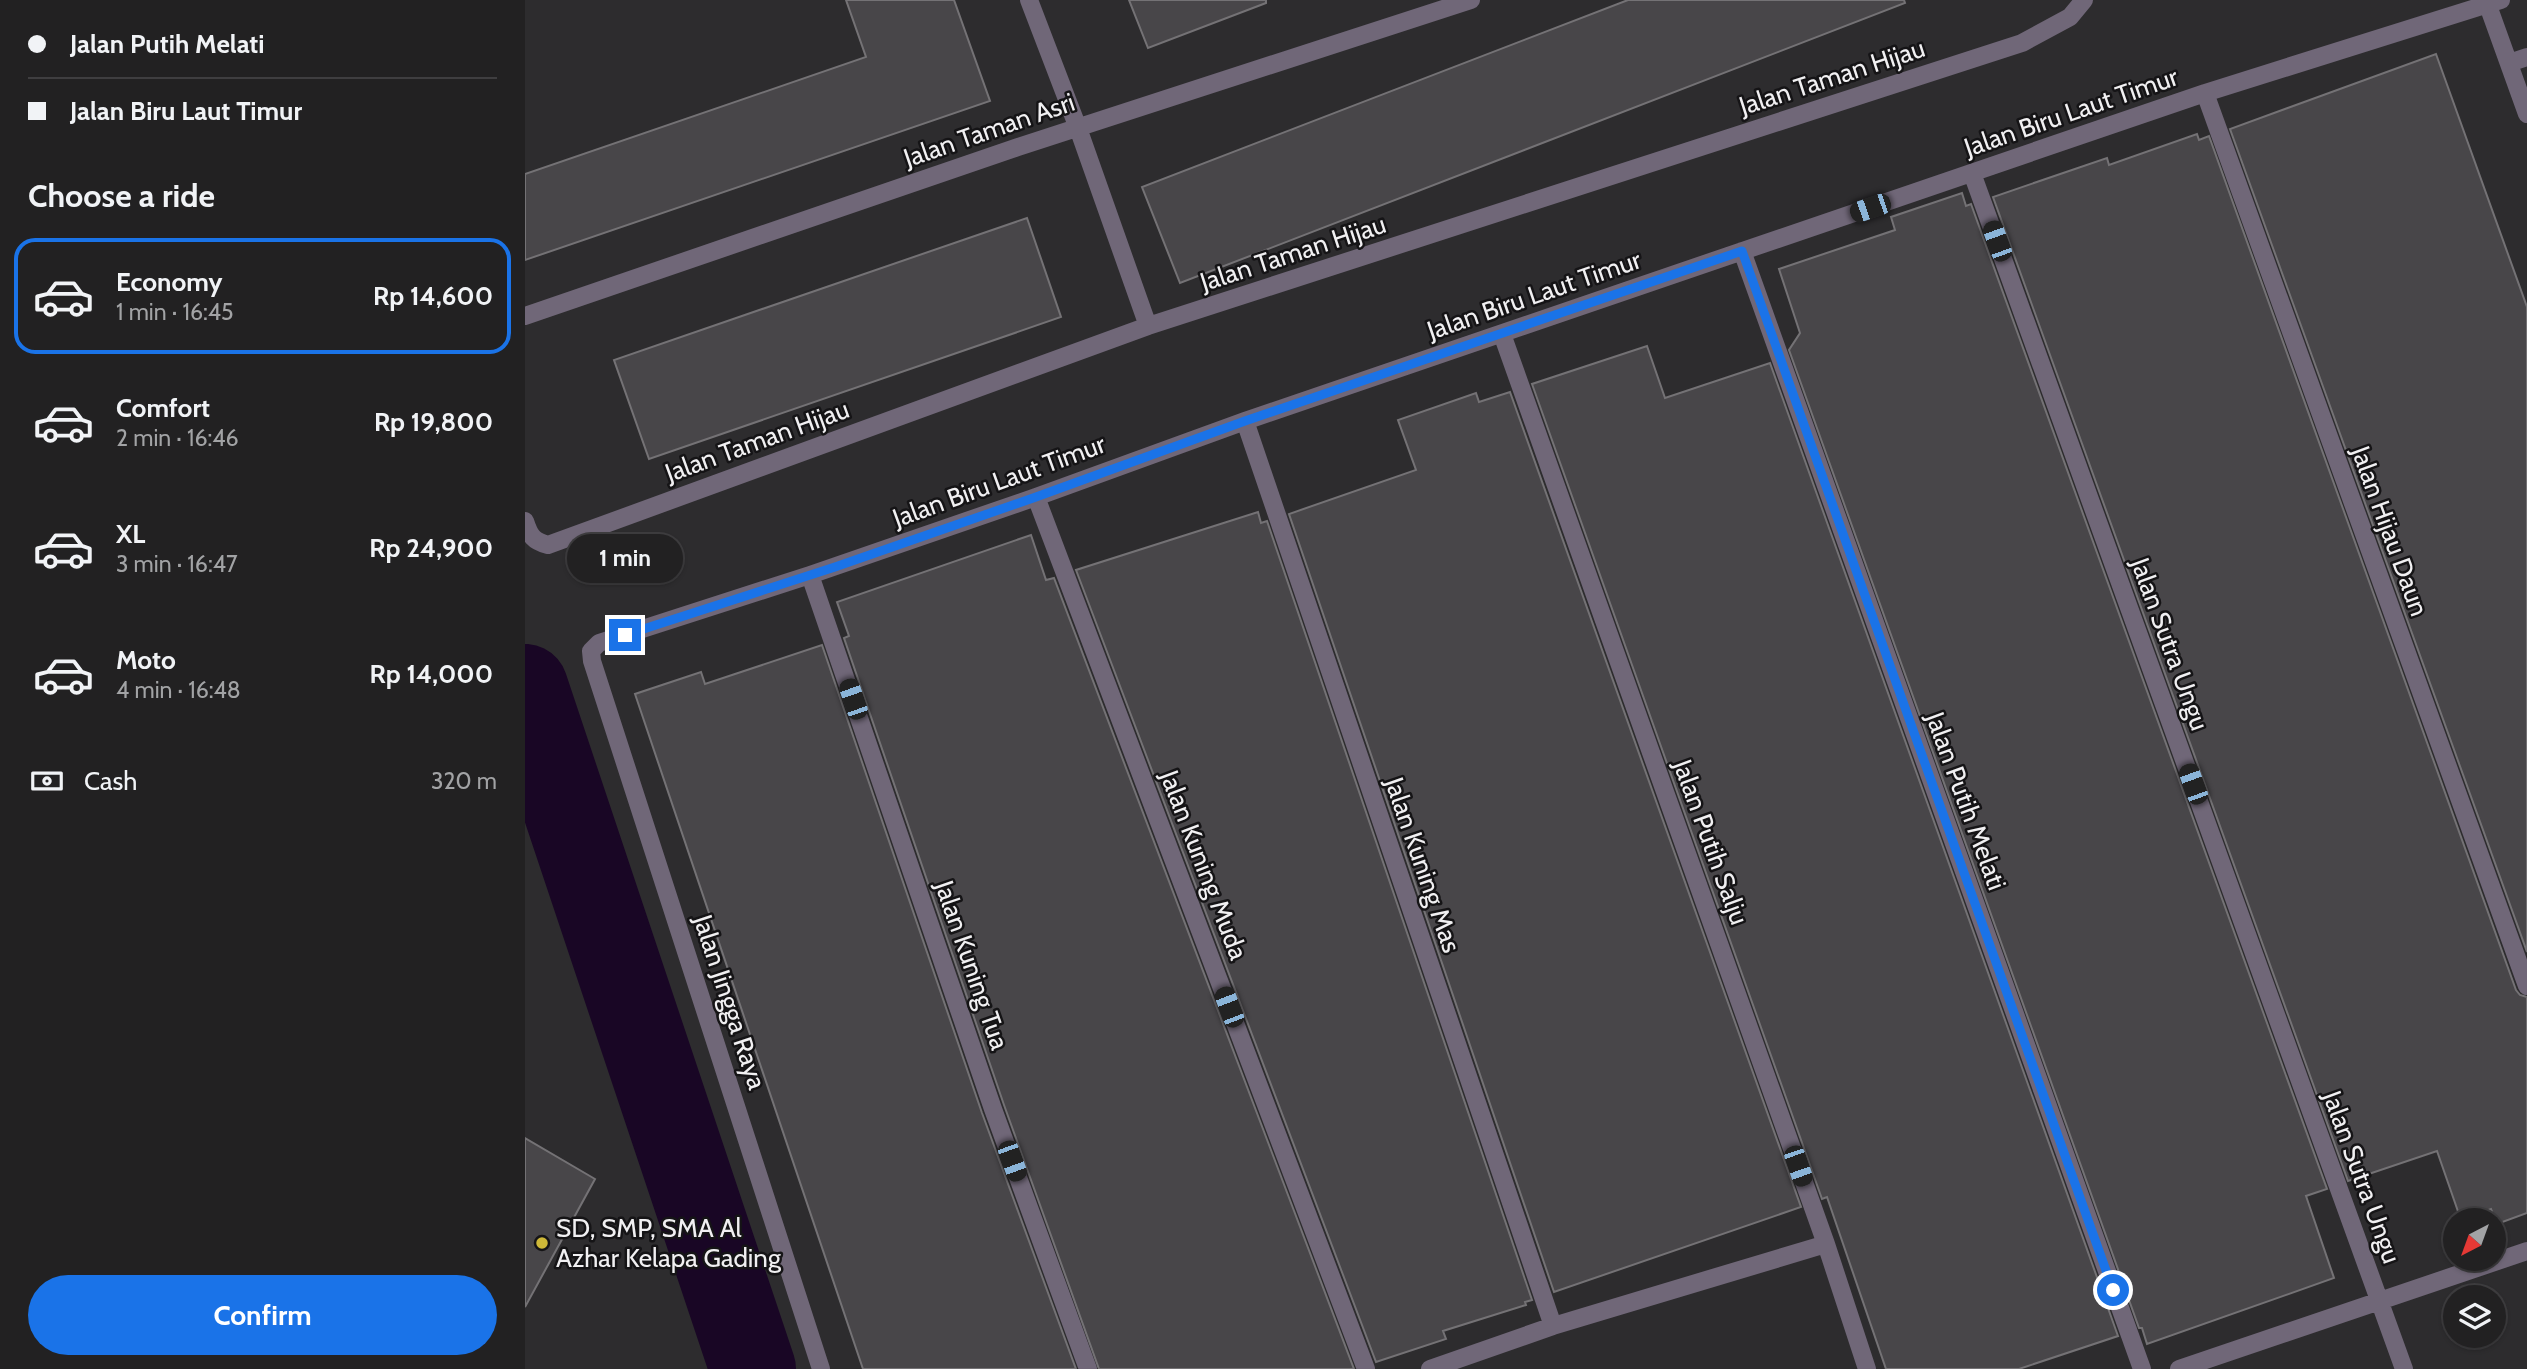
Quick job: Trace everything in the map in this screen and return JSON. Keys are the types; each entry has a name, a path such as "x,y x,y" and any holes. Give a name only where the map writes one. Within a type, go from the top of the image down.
{"street":[{"path":"1029,0 1078,128 1148,326"},
{"name":"Jalan Taman Asri","path":"525,316 1078,128 1471,0"},
{"name":"Jalan Taman Hijau","path":"525,521 530,536 548,545 1148,326 2022,43 2070,17 2084,0"},
{"path":"2491,4 2527,114"},
{"name":"Jalan Biru Laut Timur","path":"591,651 599,643 810,575 1245,421 2205,93 2491,4"},
{"path":"2509,63 2527,57"},
{"name":"Jalan Hijau Daun","path":"2205,93 2527,986"},
{"name":"Jalan Sutra Ungu","path":"1972,173 2404,1369"},
{"name":"Jalan Putih Melati","path":"1742,251 2142,1369"},
{"name":"Jalan Putih Salju","path":"1502,334 1826,1244 1867,1369"},
{"name":"Jalan Kuning Mas","path":"1245,421 1553,1326"},
{"name":"Jalan Kuning Muda","path":"1036,497 1366,1369"},
{"name":"Jalan Kuning Tua","path":"810,575 993,1109 1088,1369"},
{"name":"Jalan Jingga Raya","path":"591,651 821,1369"},
{"path":"1430,1369 1553,1326 1826,1244"},
{"path":"2179,1369 2527,1251"}],"building":[{"path":"846,0 954,0 990,101 525,260 525,174 866,57"},
{"path":"1129,0 1266,0 1266,3 1148,48"},
{"path":"1628,0 1904,0 1905,3 1180,283 1142,187"},
{"path":"2436,54 2527,307 2527,952 2230,129"},
{"path":"2197,134 2199,140 2209,136 2516,990 2527,997 2527,1213 2506,1221 2506,1208 2457,1208 2437,1151 2348,1181 1993,197 2107,158 2109,165"},
{"path":"1962,193 1966,206 1971,204 2327,1189 2306,1196 2334,1278 2147,1344 2142,1328 2139,1328 1789,350 1800,333 1779,269 1895,230 1891,217"},
{"path":"1027,218 1061,317 649,459 614,360"},
{"path":"1647,346 1665,398 1770,363 2118,1336 2019,1369 1886,1369 1827,1197 1822,1199 1532,384"},
{"path":"1510,392 1801,1207 1554,1292 1289,514 1416,470 1398,420 1476,393 1479,402"},
{"path":"1258,512 1261,523 1267,521 1532,1300 1525,1302 1526,1305 1443,1331 1446,1339 1376,1362 1076,570"},
{"path":"1031,535 1046,580 1054,578 1354,1369 1099,1369 1004,1105 844,638 849,636 837,602"},
{"path":"822,645 982,1113 1076,1369 863,1369 635,694 701,672 705,684"},
{"name":"SD, SMP, SMA Al Azhar Kelapa Gading","path":"525,1138 595,1179 525,1307"}],"waterway":[{"path":"525,687 753,1369"}],"place":[{"name":"SD, SMP, SMA Al Azhar Kelapa Gading","path":"542,1243"}],"route":[{"path":"625,635 835,567 1245,421 1742,251 2113,1290"}]}
